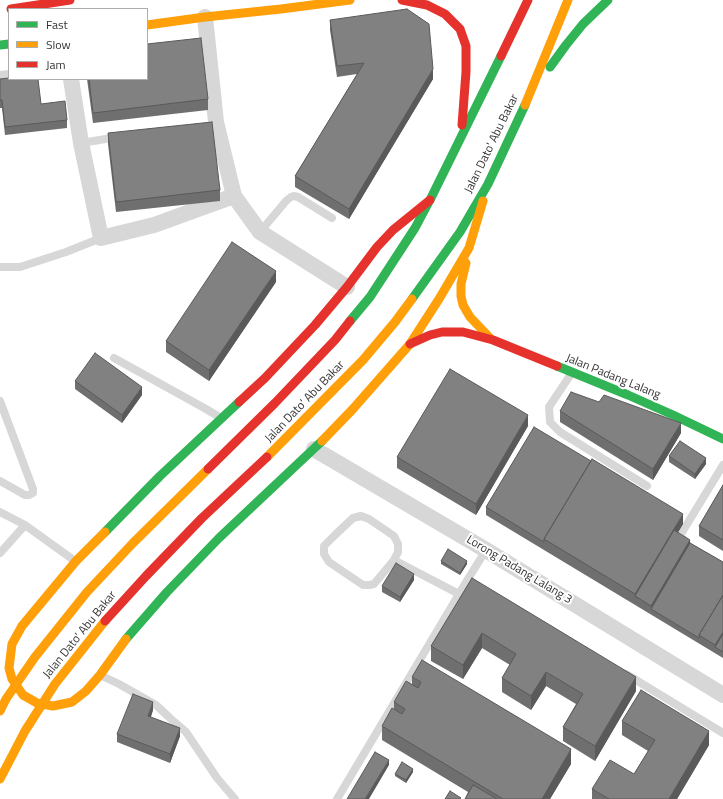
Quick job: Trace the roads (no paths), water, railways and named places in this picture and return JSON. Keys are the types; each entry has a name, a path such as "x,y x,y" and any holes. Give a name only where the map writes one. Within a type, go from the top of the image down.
{"main road":[{"path":"14,8 39,2 70,0"},
{"path":"148,25 350,0"},
{"path":"402,0 427,5 445,14 460,29 466,46 466,72 460,138"},
{"name":"Jalan Dato' Abu Bakar","path":"0,711 6,699 35,657 87,592 133,543 275,403 335,340 370,297 415,228 432,198 528,0"},
{"name":"Jalan Dato' Abu Bakar","path":"0,779 25,731 55,684 100,626 202,518 269,456 363,360 395,322 430,274 460,232 488,184 529,96 568,0"},
{"path":"529,96 579,29 608,0"},
{"path":"488,184 469,248 461,284 461,296 463,305 470,317 493,340"},
{"path":"432,198 393,230 377,247 347,287 310,330 265,378 160,476 76,561 53,588 22,626 12,644 9,668 12,679 23,695 37,702 53,706 72,702 86,691 100,675 130,634 167,592 219,538 314,449 352,410 410,344 469,248"},
{"path":"410,344 430,335 442,332 463,332 493,340"},
{"name":"Jalan Padang Lalang","path":"493,340 628,395 723,439"}],"street":[{"path":"205,17 212,123 234,196 260,232 347,287"},
{"path":"71,80 81,143 101,238 154,225 234,196"},
{"name":"Lorong Padang Lalang 3","path":"314,449 486,550 723,694"}],"lane":[{"path":"81,143 126,136"},
{"path":"260,232 286,201 294,196 332,218"},
{"path":"0,267 20,267 66,252 101,238"},
{"path":"114,358 206,409 221,419"},
{"path":"572,373 550,408 550,422 560,432 647,486"},
{"path":"0,401 33,489 33,493 25,495 0,481"},
{"path":"693,546 682,538 681,534 723,464"},
{"path":"0,512 25,525 76,561"},
{"path":"361,516 369,519 394,536 398,544 398,552 394,560 374,584 363,585 329,562 324,554 324,546 353,518 361,516"},
{"path":"0,553 25,525"},
{"path":"336,799 459,594 471,582 486,550"},
{"path":"394,560 459,594"},
{"path":"616,668 723,733"},
{"path":"100,675 120,684 156,705 171,718 186,732 217,778 235,799"}]}
